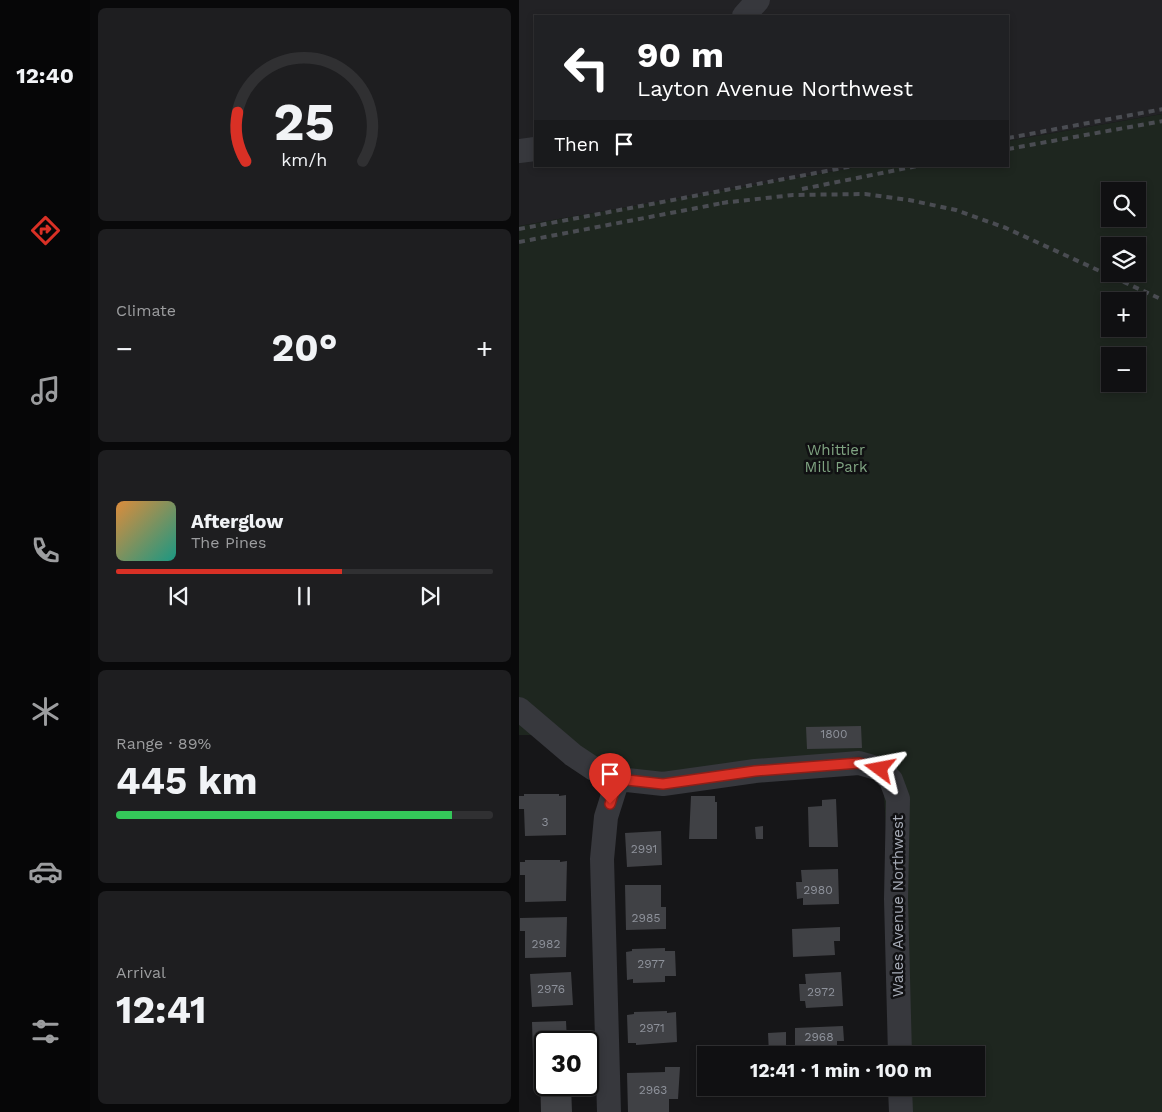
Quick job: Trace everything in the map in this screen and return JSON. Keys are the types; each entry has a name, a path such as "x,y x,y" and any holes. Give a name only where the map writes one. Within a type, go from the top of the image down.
{"street":[{"path":"745,15 758,0"},
{"path":"519,151 534,149"},
{"path":"519,709 573,755 594,769 618,779 606,817 602,859 609,1112"},
{"name":"Wales Avenue Northwest","path":"618,779 663,784 755,771 859,763 880,769 891,780 897,799 896,899 900,1046"},
{"path":"900,1096 901,1112"}],"shaded area":[{"path":"519,0 1162,0 1162,114 1009,141 1009,15 534,15 534,167 857,167 519,226"}],"green space":[{"name":"Whittier Mill Park","path":"1162,114 1162,1112 900,1112 899,1096 985,1096 985,1046 898,1046 883,774 618,779 550,735 519,735 519,226 857,167 1009,167 1009,141"}],"building":[{"path":"861,726 862,748 807,749 806,727"},
{"path":"524,794 566,795 566,835 525,836 524,809 519,809 519,796 524,796"},
{"path":"691,796 715,796 715,802 717,802 717,839 689,839"},
{"path":"836,799 838,847 809,847 808,807 822,806 822,800"},
{"path":"763,826 763,839 756,839 755,827"},
{"path":"661,831 662,865 627,867 625,833"},
{"path":"525,860 567,861 566,901 525,902 525,875 520,875 520,862 525,862"},
{"path":"838,869 839,904 803,905 803,898 797,899 796,882 802,882 801,870"},
{"path":"625,885 661,885 661,907 666,907 666,929 626,930"},
{"path":"567,917 566,957 525,958 525,931 520,931 520,918"},
{"path":"840,927 840,941 834,941 835,955 793,957 792,929"},
{"path":"665,948 665,951 675,951 676,976 665,976 665,982 633,983 633,979 627,980 626,952 632,951 632,949"},
{"path":"571,972 573,1005 532,1007 530,974"},
{"path":"841,972 843,1006 806,1008 805,1001 800,1001 799,984 806,984 805,974"},
{"path":"667,1011 667,1013 676,1012 677,1042 636,1045 636,1043 628,1043 627,1015 634,1014 634,1012"},
{"path":"566,1021 566,1031 534,1031 533,1056 532,1022"},
{"path":"843,1026 844,1041 837,1041 837,1046 795,1046 795,1028"},
{"path":"786,1032 786,1046 769,1046 768,1033"},
{"path":"665,1067 680,1067 678,1099 669,1099 669,1112 628,1112 627,1073 665,1072"},
{"path":"541,1096 571,1096 572,1112 541,1112"}],"railway":[{"path":"1009,138 1163,109"},
{"path":"1009,149 1163,121"},
{"path":"519,229 848,167"},
{"path":"802,189 912,167"},
{"path":"722,203 793,195 865,194 909,200 956,210 1006,228 1163,300"},
{"path":"519,242 728,202"}],"route":[{"path":"610,804 618,779 663,784 755,771 859,763 880,769"}]}
